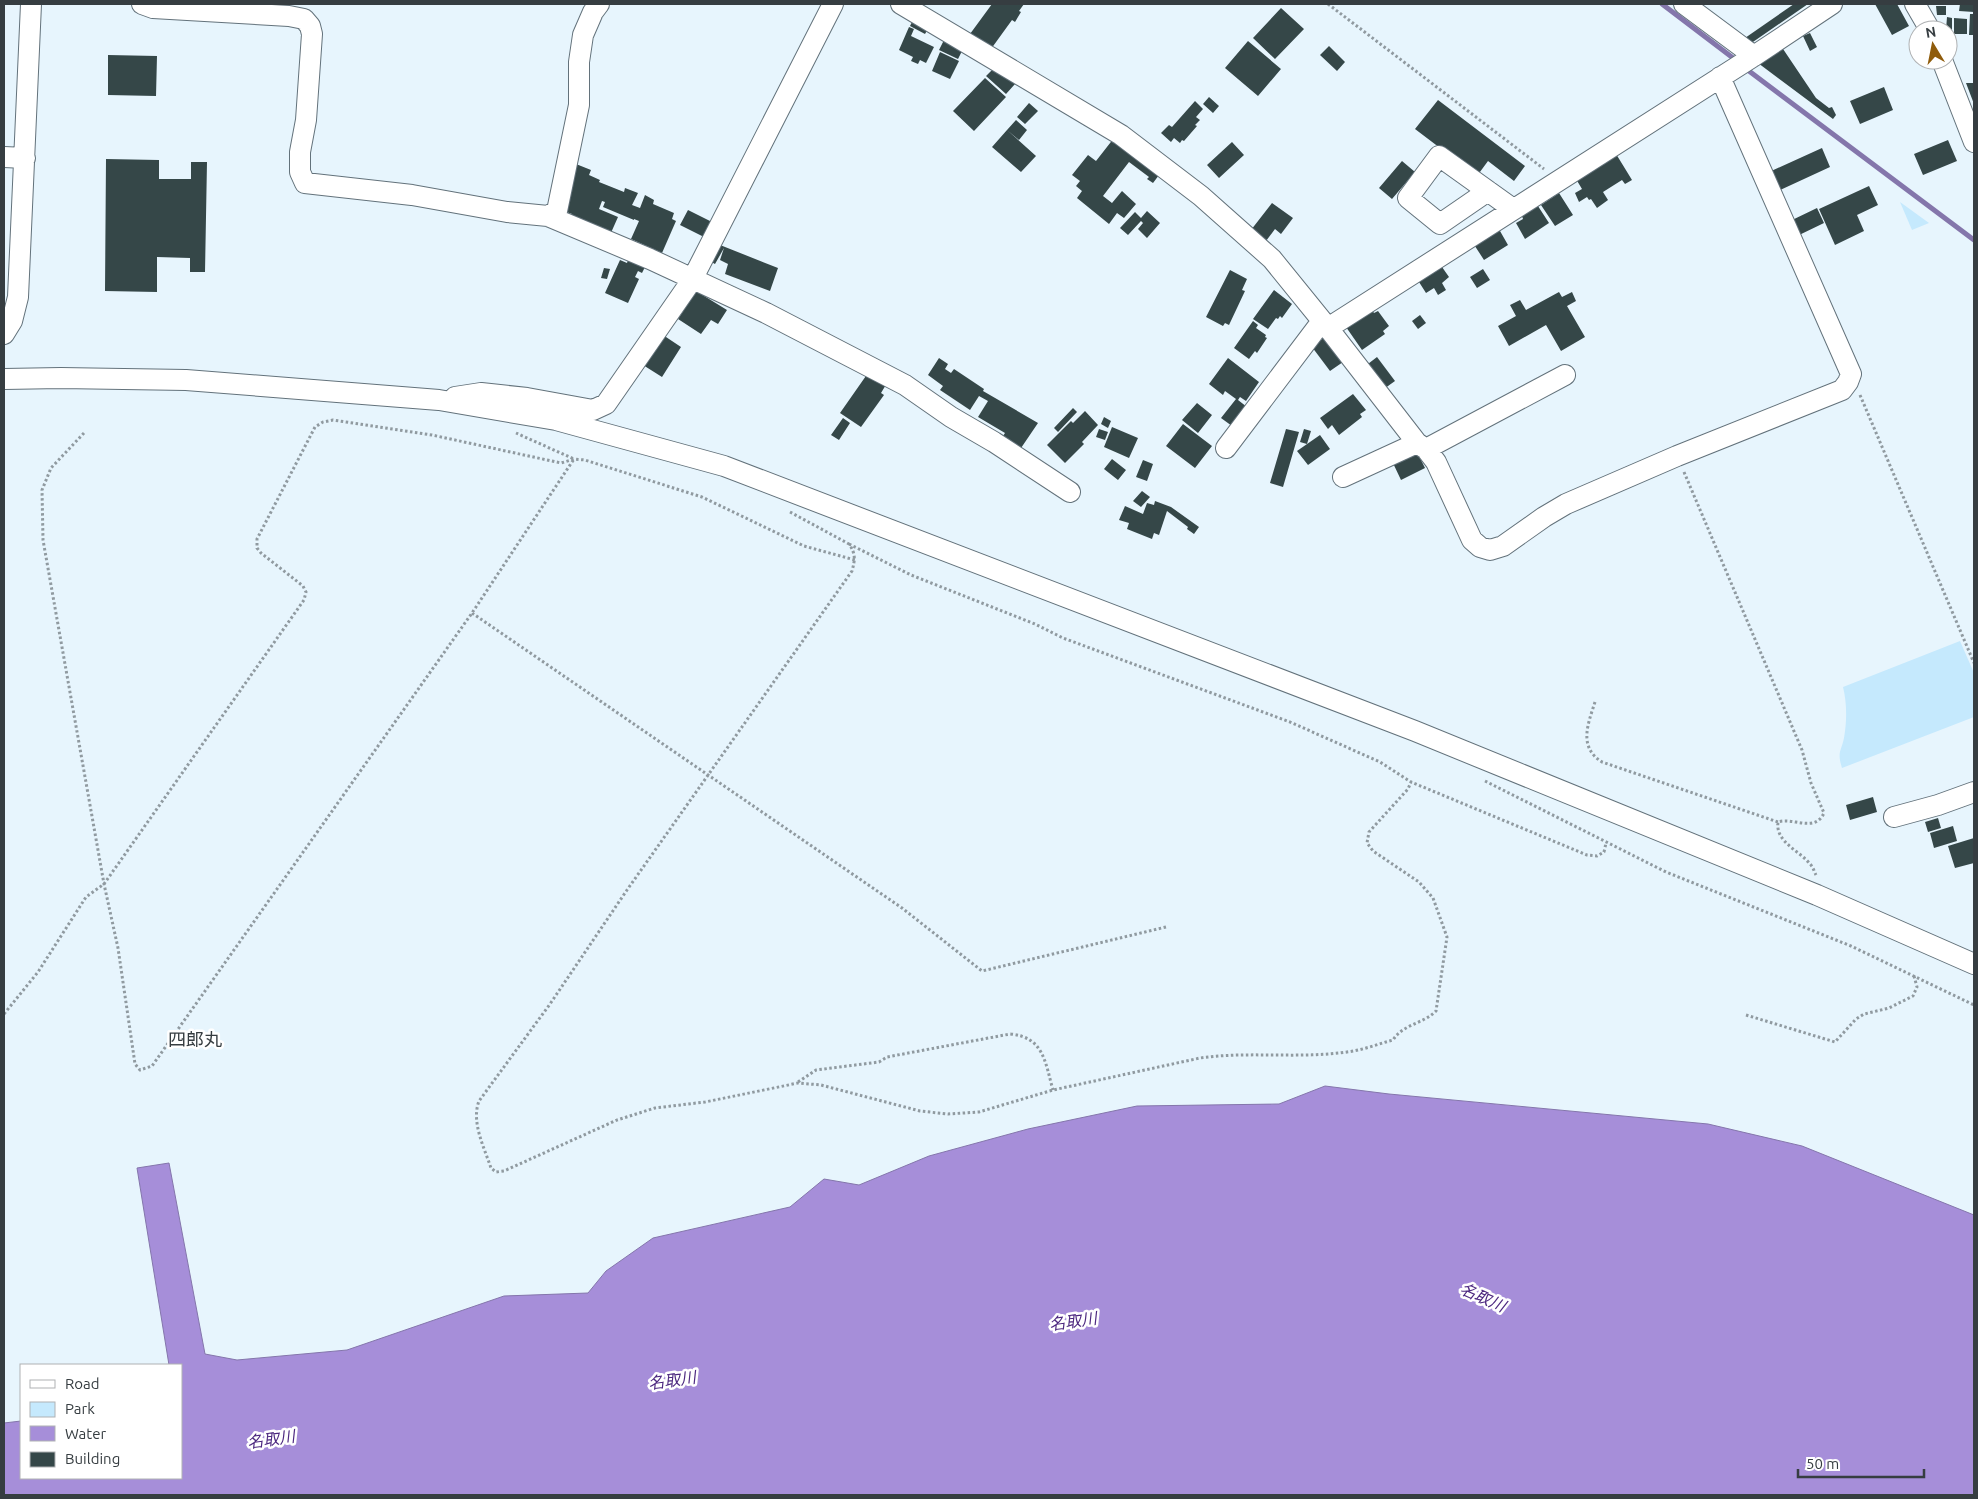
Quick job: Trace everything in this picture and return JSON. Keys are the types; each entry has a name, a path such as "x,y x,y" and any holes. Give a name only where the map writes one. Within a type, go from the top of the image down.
{"street":[{"path":"4,334 12,321 18,297 31,4"},
{"path":"142,4 153,8 289,16 304,19 310,26 312,34 306,120 300,152 300,172 305,183 412,196 507,212 548,216 766,313 904,385 1070,492"},
{"path":"548,216 557,210 579,105 579,62 583,35 593,12 599,4"},
{"path":"447,401 460,395 481,393 527,398 593,410 599,409 606,404 692,280 833,4"},
{"path":"901,4 924,16 1129,141 1201,196 1272,259 1421,446 1436,462 1472,540 1480,547 1490,550 1503,546 1566,504 1677,456 1842,390 1851,374 1738,65 1684,4"},
{"path":"1226,448 1325,325 1559,180 1832,4"},
{"path":"1915,4 1924,20"},
{"path":"1946,70 1974,142"},
{"path":"4,157 25,158"},
{"path":"1488,191 1513,209"},
{"path":"1343,476 1421,446 1565,375"},
{"path":"4,379 186,380 447,401 556,420 724,466 1415,731 1818,895 1973,962"},
{"path":"1894,816 1938,805 1974,792"}],"path":[{"path":"1328,4 1559,180"},
{"path":"1851,374 1974,663"},
{"path":"4,1014 38,972 86,897 104,884 304,600 306,592 303,586 261,553 257,548 257,539 315,427 323,422 333,420 432,436 561,463 574,459"},
{"path":"511,430 574,459 584,460 702,497 804,546 855,560"},
{"path":"84,433 51,468 42,490 43,540 104,884 118,948 134,1064 140,1070 152,1066 472,613 574,459"},
{"path":"1595,702 1586,733 1594,757 1602,762 1778,822 1784,820 1813,823 1821,819 1824,813 1811,783 1802,750 1677,456"},
{"path":"789,512 912,575 1035,624 1063,638 1290,722 1380,762 1411,782 1587,855 1597,856 1604,852 1606,843"},
{"path":"849,544 854,551 855,560 852,571 627,890 550,1004 479,1101 475,1110 476,1121 491,1168 496,1172 504,1171 617,1120 655,1108 705,1102 798,1083 821,1085 920,1111 948,1114 979,1112 1053,1090 1216,1056 1306,1055 1349,1052 1393,1040 1398,1032 1431,1016 1436,1011 1447,937 1433,898 1418,882 1373,851 1367,842 1369,832 1408,789 1411,782"},
{"path":"472,613 902,908 982,971 1166,927"},
{"path":"1482,779 1666,872 1851,946 1974,1005"},
{"path":"1778,822 1776,829 1780,836 1810,864 1816,874 1818,895"},
{"path":"1746,1015 1835,1042 1856,1019 1864,1014 1889,1008 1913,996 1917,987 1914,975"},
{"path":"798,1083 816,1070 879,1062 887,1057 1010,1034 1021,1035 1036,1044 1043,1053 1053,1090"}],"green space":[{"path":"1900,202 1929,223 1912,230"},
{"path":"1960,641 1974,673 1974,717 1842,768 1840,755 1846,719 1843,687"}],"water":[{"name":"名取川","path":"1325,1086 1389,1094 1708,1124 1802,1146 1974,1215 1974,1495 4,1495 4,1423 20,1421 20,1479 182,1479 182,1364 169,1364 137,1168 169,1163 205,1354 237,1360 347,1350 504,1296 588,1293 606,1271 653,1238 790,1207 824,1179 859,1185 929,1156 1028,1129 1137,1106 1279,1104"}],"building":[{"path":"992,4 1024,4 1015,22 1012,20 991,49 970,34"},
{"path":"1794,4 1808,4 1750,44 1745,38"},
{"path":"1875,4 1897,4 1908,27 1892,35"},
{"path":"1960,4 1974,4 1974,12 1959,11"},
{"path":"1936,6 1946,6 1946,15 1937,15"},
{"path":"1281,8 1304,29 1275,59 1253,38"},
{"path":"1970,14 1974,14 1974,35 1969,35"},
{"path":"914,18 929,27 925,34 910,26"},
{"path":"1954,18 1967,19 1967,34 1958,34 1958,20 1954,20"},
{"path":"909,27 914,29 911,36 934,47 926,63 920,60 918,64 911,61 913,57 899,50"},
{"path":"1810,33 1817,47 1810,51 1803,36"},
{"path":"946,36 965,45 958,59 939,50"},
{"path":"1248,41 1281,69 1258,96 1225,68"},
{"path":"1779,43 1816,98 1829,108 1832,107 1836,115 1833,119 1754,60"},
{"path":"1329,46 1345,62 1337,71 1320,55"},
{"path":"940,52 959,61 950,79 932,71"},
{"path":"108,55 157,56 156,96 108,95"},
{"path":"996,66 1015,84 1006,94 986,76"},
{"path":"985,78 1006,97 974,131 953,111"},
{"path":"1966,83 1974,83 1974,104"},
{"path":"1884,87 1893,110 1860,124 1850,101"},
{"path":"1209,97 1219,106 1213,113 1203,104"},
{"path":"1438,100 1525,166 1514,181 1488,161 1477,176 1415,129"},
{"path":"1195,101 1203,109 1196,117 1200,120 1195,125 1197,126 1184,141 1182,140 1180,143 1174,138 1171,142 1161,133 1169,125 1172,127"},
{"path":"1029,103 1038,111 1025,124 1017,117"},
{"path":"1016,120 1027,130 1019,140 1007,130"},
{"path":"1007,130 1036,156 1021,172 992,147"},
{"path":"1114,138 1162,171 1153,183 1147,179 1149,177 1129,162 1103,196 1112,203 1122,191 1136,204 1124,218 1117,213 1109,224 1077,198 1082,191 1076,186 1080,181 1072,175 1088,155 1096,161"},
{"path":"1948,140 1957,161 1923,175 1914,154"},
{"path":"1232,142 1244,155 1219,178 1207,165"},
{"path":"1822,148 1830,167 1778,191 1769,172"},
{"path":"1613,149 1632,180 1625,184 1622,180 1603,192 1608,200 1597,208 1591,199 1589,200 1587,197 1579,202 1575,193 1582,189 1573,174"},
{"path":"106,159 159,160 159,179 191,179 191,162 207,162 205,272 190,272 190,258 157,257 157,292 105,291"},
{"path":"1402,161 1415,172 1392,199 1379,188"},
{"path":"576,164 591,170 589,175 600,180 599,182 624,192 625,188 638,193 632,205 640,208 645,195 654,200 653,204 674,213 672,219 676,221 662,253 631,239 639,221 603,207 605,202 602,201 599,209 618,217 610,235 570,219 572,214 558,209"},
{"path":"1869,186 1878,205 1857,215 1864,231 1835,245 1819,209"},
{"path":"1559,193 1573,215 1555,226 1541,205"},
{"path":"1272,203 1293,218 1281,234 1275,229 1266,241 1251,230"},
{"path":"1536,203 1549,223 1525,239 1516,223 1523,219 1522,216"},
{"path":"1817,208 1824,223 1795,237 1788,222"},
{"path":"688,210 712,222 704,237 680,225"},
{"path":"1147,211 1160,223 1147,238 1138,229 1143,223 1141,221 1128,235 1120,228 1135,212 1141,218"},
{"path":"1496,224 1508,245 1484,260 1471,240"},
{"path":"715,243 778,268 770,291 725,274 728,264 720,260 724,248 715,264 706,259"},
{"path":"629,257 646,265 642,273 638,271 635,277 639,279 628,303 605,293 620,260 627,263"},
{"path":"1442,267 1449,277 1442,283 1446,290 1438,295 1434,288 1426,293 1419,282"},
{"path":"604,268 610,269 607,279 601,278"},
{"path":"1483,269 1490,280 1477,288 1470,277"},
{"path":"1230,270 1247,279 1242,290 1245,291 1229,325 1225,323 1223,326 1206,317"},
{"path":"1274,290 1292,304 1282,318 1280,316 1278,319 1276,318 1268,329 1253,319"},
{"path":"696,291 727,310 718,324 711,320 701,334 678,319"},
{"path":"1559,292 1562,297 1572,292 1576,301 1567,306 1585,337 1561,351 1546,325 1509,346 1498,326 1516,316 1510,305 1520,300 1526,310"},
{"path":"1372,310 1374,313 1378,311 1389,326 1383,331 1385,334 1362,350 1346,327"},
{"path":"1420,315 1426,323 1418,329 1412,321"},
{"path":"1253,321 1258,325 1256,328 1266,335 1265,337 1267,338 1257,353 1255,351 1249,359 1234,348"},
{"path":"663,335 681,347 662,377 643,365"},
{"path":"1325,337 1343,362 1330,371 1312,347"},
{"path":"1377,357 1395,381 1381,391 1364,367"},
{"path":"939,358 948,364 945,369 951,373 954,369 984,389 983,391 1038,423 1019,451 1001,439 1005,433 978,417 988,401 979,396 970,410 940,390 943,386 928,375"},
{"path":"1228,358 1259,382 1246,401 1240,397 1238,400 1247,407 1232,426 1221,418 1236,399 1225,391 1223,395 1209,384"},
{"path":"868,373 887,383 881,393 884,395 861,427 840,413"},
{"path":"1353,394 1366,410 1360,414 1362,417 1339,435 1332,425 1328,429 1320,418"},
{"path":"1197,403 1212,415 1198,433 1182,420"},
{"path":"1073,408 1077,412 1058,432 1054,428"},
{"path":"1085,411 1098,425 1082,442 1084,444 1065,463 1047,445 1071,421 1073,423"},
{"path":"1104,417 1111,421 1108,428 1101,424"},
{"path":"843,418 850,423 839,440 831,435"},
{"path":"1183,424 1212,446 1195,468 1166,446"},
{"path":"1112,427 1138,438 1129,458 1104,447"},
{"path":"1099,429 1108,432 1105,440 1096,437"},
{"path":"1286,429 1299,432 1283,487 1270,483"},
{"path":"1304,429 1311,431 1307,444 1300,442"},
{"path":"1320,435 1330,449 1308,465 1297,451"},
{"path":"1416,450 1425,468 1401,480 1392,461"},
{"path":"1112,459 1126,470 1118,480 1104,469"},
{"path":"1143,460 1153,464 1147,481 1136,477"},
{"path":"1142,491 1150,497 1141,507 1133,501"},
{"path":"1155,501 1171,507 1199,527 1194,534 1167,511 1159,535 1154,533 1152,539 1127,529 1129,523 1119,520 1125,506 1143,514 1147,503 1154,505"},
{"path":"1873,797 1877,812 1850,820 1846,805"},
{"path":"1938,818 1941,828 1928,832 1925,822"},
{"path":"1953,826 1957,841 1934,848 1930,833"},
{"path":"1974,838 1974,863 1955,868 1948,846"}],"waterway":[{"path":"1662,4 1737,61"},
{"path":"1745,68 1974,240"}],"district":[{"name":"四郎丸","path":"195,1039"}]}
